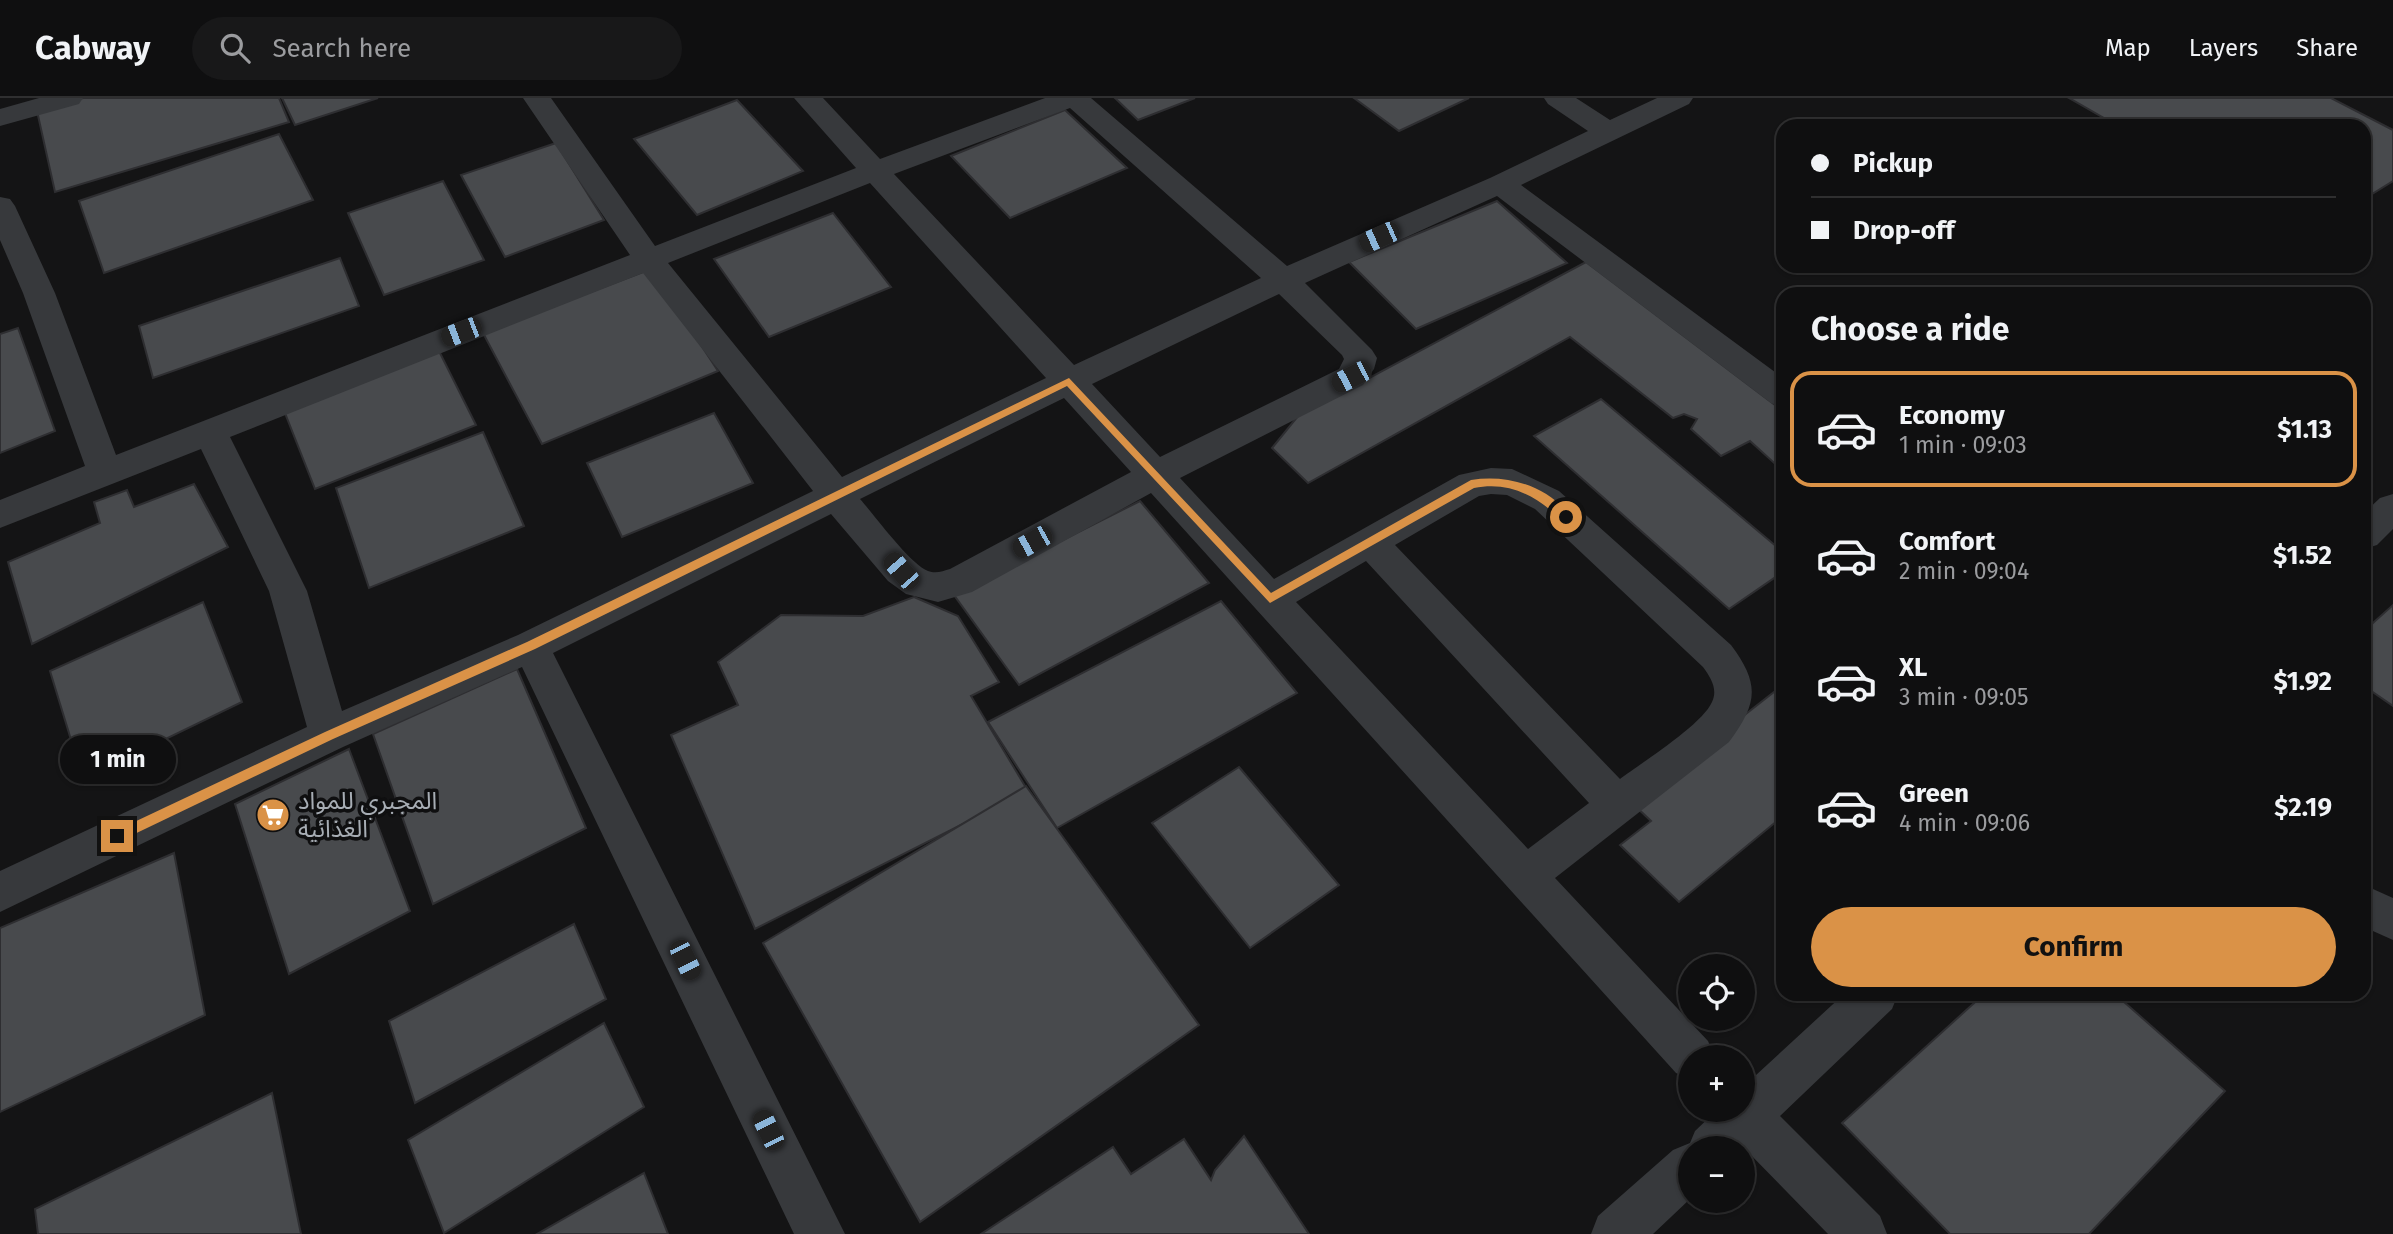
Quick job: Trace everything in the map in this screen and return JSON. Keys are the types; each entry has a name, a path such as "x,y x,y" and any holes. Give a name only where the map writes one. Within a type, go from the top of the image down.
{"street":[{"path":"0,118 69,98"},
{"path":"0,514 209,430 649,260 875,171 1073,98 1283,280 1362,358 1351,377 1155,475 959,582 938,587 919,584 901,571 835,494 649,260 537,98"},
{"path":"808,98 1681,1045"},
{"path":"1558,98 1608,132"},
{"path":"0,892 329,735 531,646 1069,381 1283,280 1500,184 1679,98"},
{"path":"1500,184 1776,390"},
{"path":"0,206 38,293 105,473"},
{"path":"209,430 288,591 329,735"},
{"path":"1270,599 1471,484 1512,482 1547,500 1717,656 1729,671 1735,687 1731,709 1715,730 1525,876"},
{"path":"2371,528 2393,508"},
{"path":"1369,541 1617,805"},
{"path":"531,646 820,1234"},
{"path":"2371,909 2393,920"},
{"path":"1755,1102 1868,1001"},
{"path":"1723,1136 1735,1122"},
{"path":"1752,1122 1862,1234"},
{"path":"1616,1234 1678,1178"}],"building":[{"path":"83,98 279,98 289,122 55,192 37,111"},
{"path":"282,98 378,98 295,125"},
{"path":"1115,98 1195,98 1138,120"},
{"path":"1354,98 1469,98 1399,131"},
{"path":"2069,98 2331,98 2393,130 2393,181 2371,195 2371,119 2106,119"},
{"path":"737,100 803,171 697,215 634,139"},
{"path":"1065,110 1127,168 1010,218 951,156"},
{"path":"279,134 313,200 104,273 79,201"},
{"path":"556,143 604,220 505,257 461,175"},
{"path":"443,181 484,260 384,295 348,213"},
{"path":"1497,201 1567,263 1416,329 1349,262"},
{"path":"833,213 891,287 769,337 714,259"},
{"path":"340,258 359,306 153,378 139,326"},
{"path":"1586,262 1776,406 1776,465 1750,441 1721,456 1691,429 1697,419 1684,414 1673,418 1570,337 1308,483 1272,448 1298,416"},
{"path":"651,269 718,371 542,444 483,333"},
{"path":"18,328 55,431 0,453 0,334"},
{"path":"438,349 476,425 315,489 283,408"},
{"path":"1601,399 1776,546 1776,577 1729,609 1534,436"},
{"path":"714,413 753,483 622,537 587,463"},
{"path":"483,432 524,526 369,588 336,488"},
{"path":"194,484 228,547 32,644 8,562 100,523 94,502 127,490 134,507"},
{"path":"1140,501 1209,583 1019,685 954,595"},
{"path":"914,597 958,616 999,682 971,696 1028,791 755,929 671,735 738,705 718,662 781,615 863,616"},
{"path":"1221,601 1297,693 1057,828 988,722"},
{"path":"203,602 242,702 83,779 50,671"},
{"path":"2393,605 2393,706 2371,691 2371,625"},
{"path":"517,669 586,828 433,904 373,734"},
{"path":"1776,690 1776,822 1679,902 1620,845 1651,821 1632,803"},
{"path":"349,749 410,911 289,974 235,804"},
{"path":"1239,767 1339,885 1250,948 1152,823"},
{"path":"1026,786 1199,1025 920,1222 763,943"},
{"path":"174,853 205,1015 0,1112 0,928"},
{"path":"574,924 606,999 415,1103 389,1021"},
{"path":"1976,1001 2123,1001 2225,1091 2089,1234 1950,1234 1842,1123"},
{"path":"604,1023 644,1107 444,1233 408,1140"},
{"path":"272,1093 301,1234 38,1234 35,1209"},
{"path":"1244,1136 1309,1234 981,1234 1113,1147 1131,1174 1184,1139 1211,1180 1215,1170"},
{"path":"644,1173 668,1234 537,1234"}],"place":[{"name":"المجبري للمواد الغذائية","path":"273,815"}],"route":[{"path":"117,836 329,735 531,646 1069,381 1270,599 1471,484 1512,482 1547,500 1566,517"}]}
